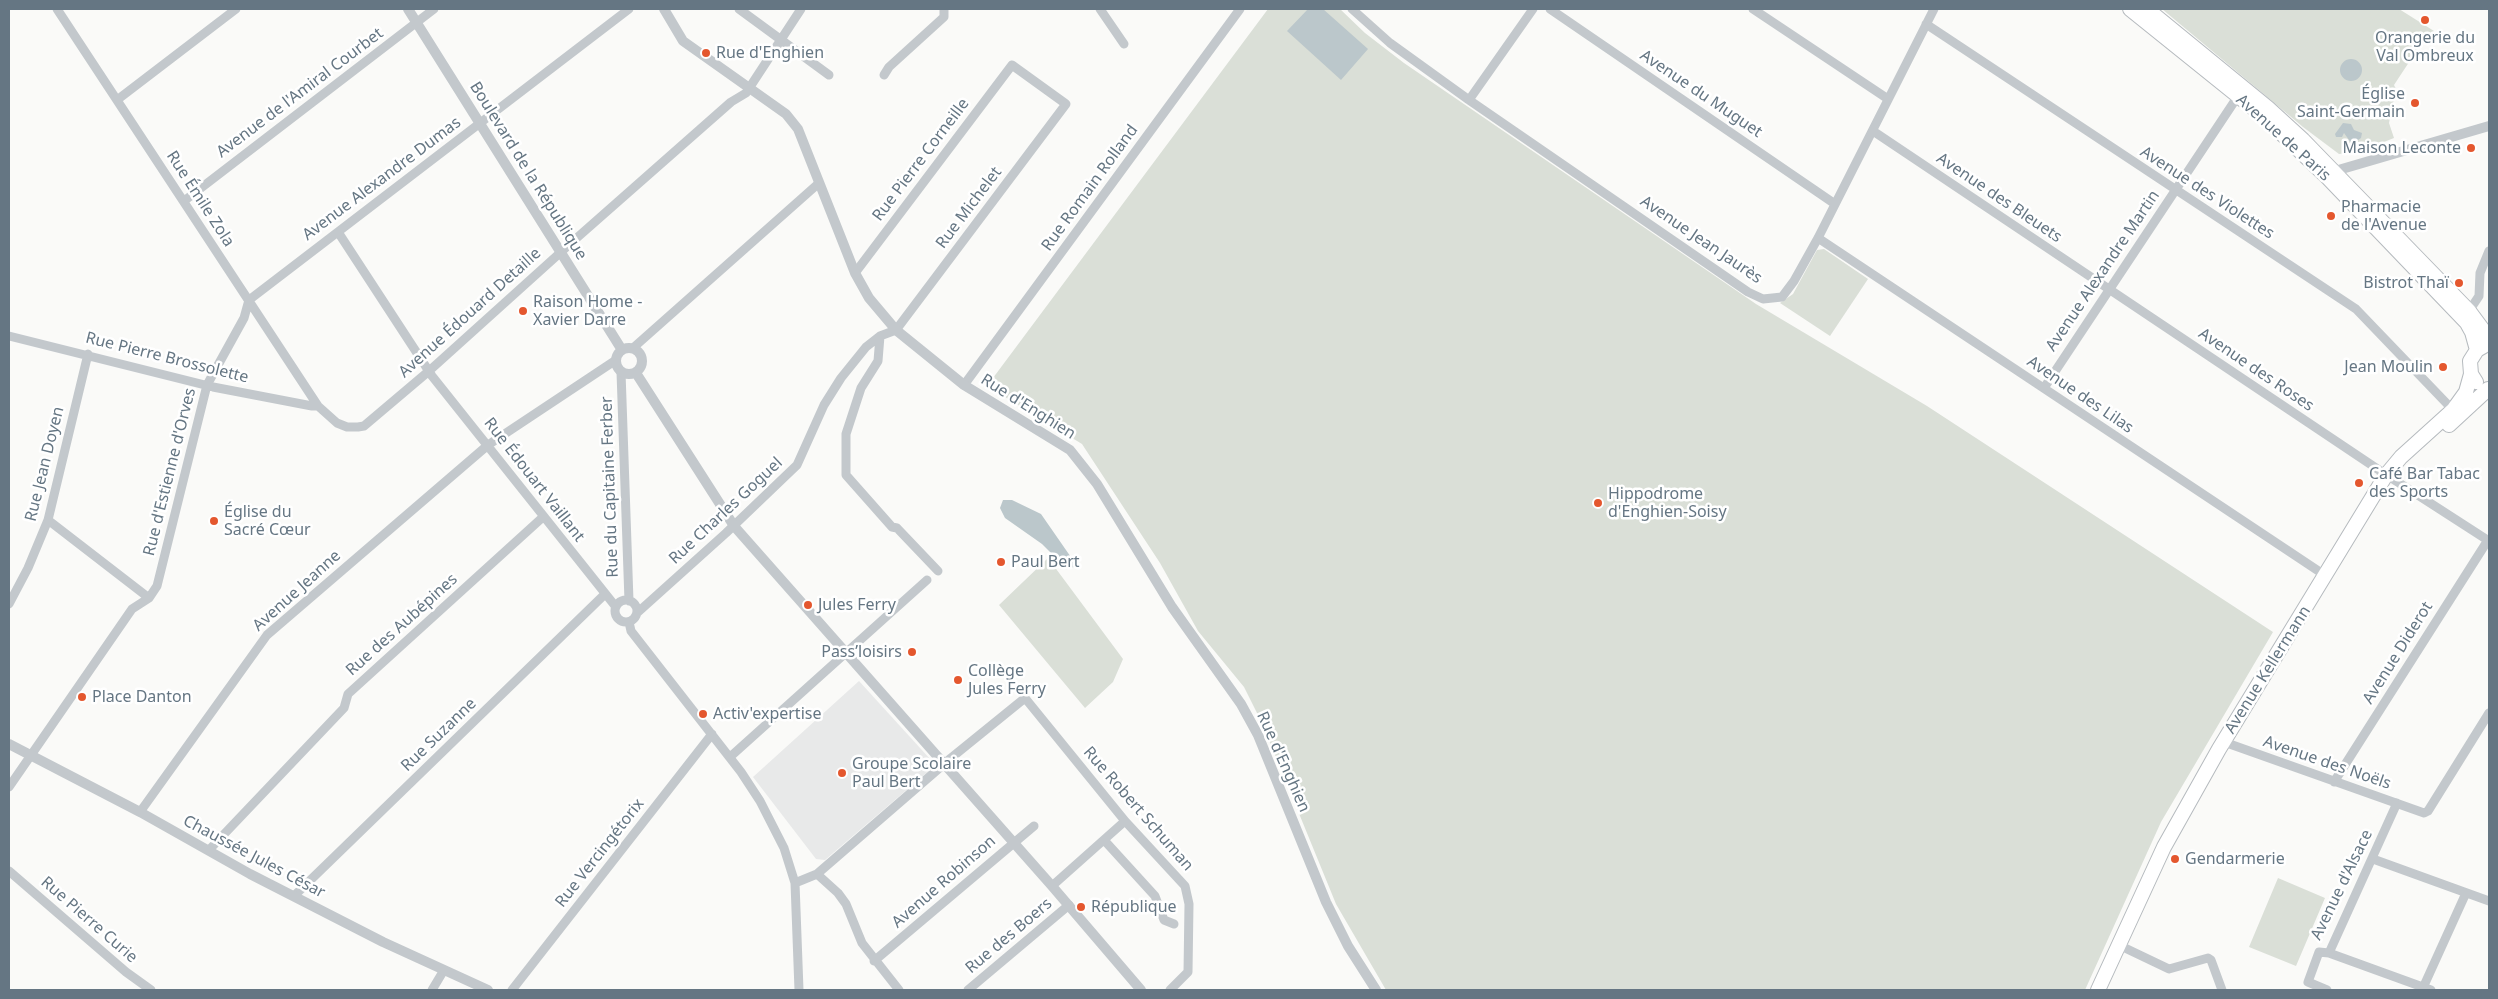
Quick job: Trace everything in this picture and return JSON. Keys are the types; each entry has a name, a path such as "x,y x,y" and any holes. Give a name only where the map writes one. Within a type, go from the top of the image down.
{"main road":[{"name":"Avenue de Paris","path":"2130,9 2263,116 2331,174 2469,311 2489,338"},
{"name":"Avenue de Paris","path":"2147,9 2268,108 2467,323 2483,347"},
{"name":"Avenue Kellermann","path":"2105,990 2164,847 2401,457 2453,410 2466,392 2471,374 2470,361 2483,347"},
{"path":"2471,374 2476,382 2489,389"},
{"name":"Avenue Kellermann","path":"2227,743 2326,576 2389,477 2489,389"},
{"name":"Avenue Kellermann","path":"2098,990 2121,948"}],"street":[{"name":"Rue Émile Zola","path":"57,9 318,406"},
{"path":"118,100 236,9"},
{"name":"Boulevard de la République","path":"408,9 622,350"},
{"name":"Avenue de l'Amiral Courbet","path":"184,200 434,9"},
{"name":"Avenue Alexandre Dumas","path":"249,300 629,9"},
{"name":"Rue d'Enghien","path":"664,9 683,41 786,114 798,129 855,273 868,298 896,330 964,385 1070,450 1097,484 1172,607 1250,719 1326,902 1348,946 1376,990"},
{"path":"739,9 780,36 782,41 830,75"},
{"name":"Avenue Édouard Detaille","path":"318,406 337,423 347,427 364,426 429,371 561,251 731,102 750,88 801,9"},
{"path":"884,75 889,67 944,17 944,9"},
{"path":"1100,9 1124,44"},
{"name":"Rue Romain Rolland","path":"964,385 1240,9"},
{"name":"Avenue Jean Jaurès","path":"1352,9 1390,43 1468,100 1748,292 1763,299 1782,297 1794,281 1873,132 1888,98 1934,9"},
{"path":"1468,100 1532,9"},
{"name":"Avenue du Muguet","path":"1550,9 1835,204"},
{"path":"1752,9 1888,98"},
{"name":"Avenue des Violettes","path":"1926,24 2356,309 2453,410"},
{"name":"Rue Pierre Corneille","path":"855,273 1012,65 1066,104"},
{"name":"Avenue Alexandre Martin","path":"2044,388 2238,96"},
{"name":"Rue Michelet","path":"896,330 1066,104"},
{"path":"2331,174 2489,126"},
{"name":"Avenue des Bleuets","path":"1873,132 2109,290"},
{"path":"633,348 640,353 643,362 636,373 629,375 622,372 616,360 622,350 633,348 819,182"},
{"name":"Rue Édouart Vaillant","path":"338,232 429,371 616,608"},
{"name":"Avenue des Lilas","path":"1818,238 2326,576"},
{"path":"2469,311 2479,296 2480,273 2489,251"},
{"name":"Avenue des Roses","path":"2109,290 2389,477 2488,540"},
{"name":"Rue d'Estienne d'Orves","path":"149,598 157,586 207,385 244,318 249,300"},
{"name":"Rue Charles Goguel","path":"637,612 734,526 797,465 828,398 866,347 880,336 896,330"},
{"name":"Rue Pierre Brossolette","path":"9,336 88,354 207,385 318,406"},
{"path":"880,336 878,361 861,388 846,434 846,475 892,527 897,528 938,571"},
{"name":"Rue Jean Doyen","path":"9,604 28,568 48,520 88,354"},
{"name":"Avenue Jeanne","path":"140,812 268,635 488,445 616,360"},
{"name":"Rue du Capitaine Ferber","path":"622,372 629,601"},
{"path":"636,373 734,526 943,765 1052,886 1141,990"},
{"name":"Rue des Aubépines","path":"209,850 344,708 348,694 543,517"},
{"path":"9,787 132,609 149,598 48,520"},
{"name":"Avenue Diderot","path":"2334,782 2488,540"},
{"path":"730,757 926,580"},
{"name":"Rue Suzanne","path":"294,896 604,595"},
{"path":"623,601 629,601 634,604 637,612 629,622 622,621 617,617 616,608 623,601"},
{"path":"629,622 631,631 741,772 767,813 784,848 795,883 799,990"},
{"name":"Rue Robert Schuman","path":"943,765 1025,698 1125,821 1185,886 1189,904 1188,972 1170,990"},
{"name":"Avenue des Noëls","path":"2227,743 2420,812 2428,811 2489,713"},
{"name":"Rue Vercingétorix","path":"512,990 712,734"},
{"name":"Chaussée Jules César","path":"9,744 140,812 294,896 488,990"},
{"path":"795,883 817,874 943,765"},
{"name":"Avenue d'Alsace","path":"2327,990 2308,982 2319,952 2329,953 2397,804"},
{"path":"1052,886 1125,821"},
{"name":"Avenue Robinson","path":"874,961 1034,826"},
{"path":"1104,840 1156,896 1164,920 1174,924"},
{"path":"2373,859 2489,902"},
{"name":"Rue Pierre Curie","path":"9,871 126,972 151,990"},
{"path":"817,874 838,893 846,904 862,944 899,990"},
{"path":"2329,953 2425,989 2466,893"},
{"name":"Rue des Boers","path":"968,990 1069,906"},
{"path":"2121,948 2168,969 2208,958 2211,960 2222,990"},
{"path":"432,990 444,970"}],"shaded area":[{"name":"Hippodrome d'Enghien-Soisy","path":"1268,9 1340,9 1365,33 1404,63 1756,304 1927,406 2273,632 2161,822 2085,990 1386,990 1336,904 1262,723 1244,687 1198,631 1160,563 1082,444 987,386"},
{"path":"1308,9 1323,9 1368,49 1341,80 1287,31"},
{"path":"2162,9 2399,9 2434,31 2421,44 2394,85 2396,89 2389,123 2394,138 2351,155 2349,153 2339,154 2303,127"},
{"path":"2351,59 2359,62 2362,70 2359,78 2351,81 2343,78 2340,70 2343,62"},
{"path":"2343,123 2351,124 2354,130 2362,133 2361,138 2352,144 2344,133 2342,137 2336,137 2335,134"},
{"path":"1824,249 1868,279 1830,336 1780,303 1793,294 1817,250"},
{"path":"1003,500 1012,500 1041,514 1075,563 1074,567 1067,569 1042,544 1005,518 1000,508"},
{"path":"1048,558 1123,659 1113,682 1085,708 999,605"},
{"name":"Groupe Scolaire Paul Bert","path":"859,681 931,760 931,769 825,860 816,859 753,777"},
{"path":"2278,878 2325,898 2296,966 2249,947"}],"place":[{"name":"Orangerie du Val Ombreux","path":"2425,20"},
{"name":"Rue d'Enghien","path":"706,53"},
{"name":"Église Saint-Germain","path":"2415,103"},
{"name":"Maison Leconte","path":"2471,148"},
{"name":"Pharmacie de l'Avenue","path":"2331,216"},
{"name":"Bistrot Thaï","path":"2459,283"},
{"name":"Raison Home - Xavier Darre","path":"523,311"},
{"name":"Jean Moulin","path":"2443,367"},
{"name":"Café Bar Tabac des Sports","path":"2359,483"},
{"name":"Hippodrome d'Enghien-Soisy","path":"1598,503"},
{"name":"Église du Sacré Cœur","path":"214,521"},
{"name":"Paul Bert","path":"1001,562"},
{"name":"Jules Ferry","path":"808,605"},
{"name":"Pass’loisirs","path":"912,652"},
{"name":"Collège Jules Ferry","path":"958,680"},
{"name":"Place Danton","path":"82,697"},
{"name":"Activ'expertise","path":"703,714"},
{"name":"Groupe Scolaire Paul Bert","path":"842,773"},
{"name":"Gendarmerie","path":"2175,859"},
{"name":"République","path":"1081,907"}]}
